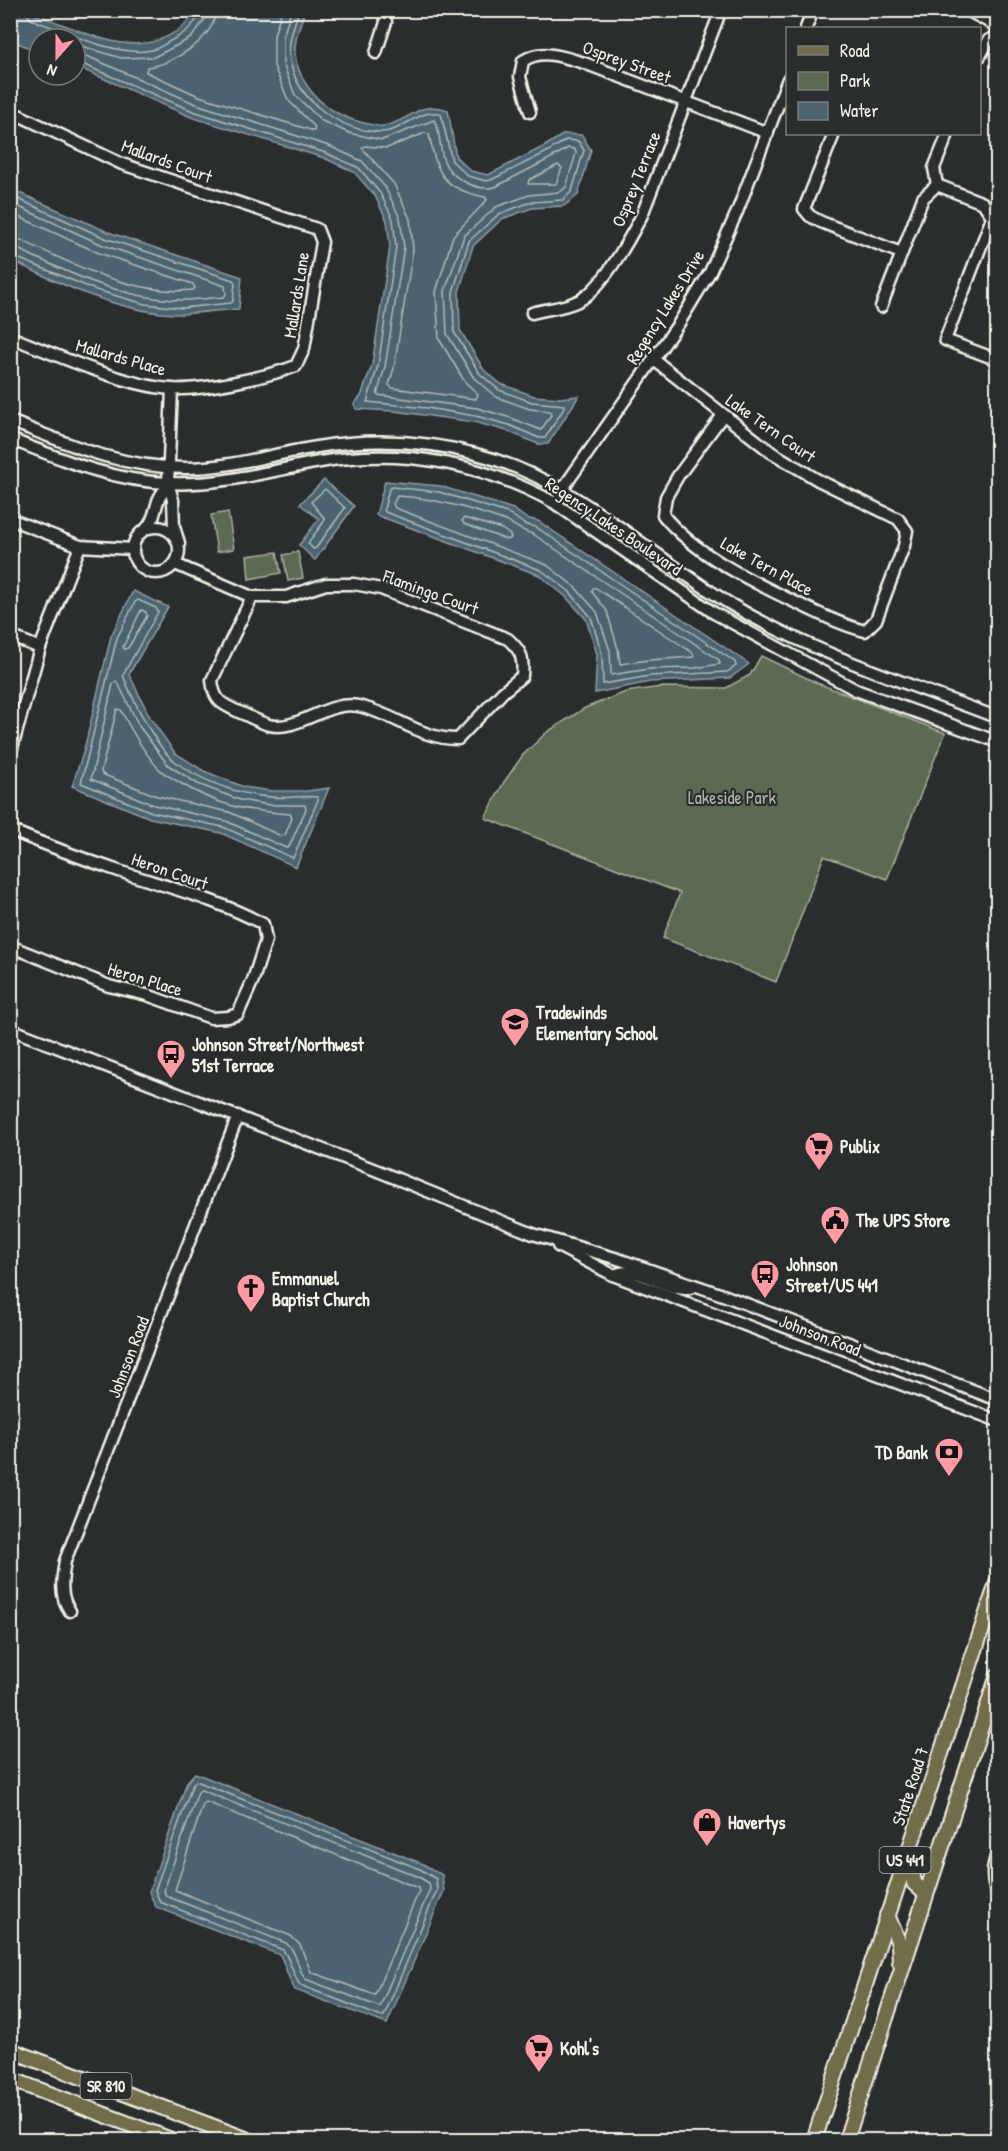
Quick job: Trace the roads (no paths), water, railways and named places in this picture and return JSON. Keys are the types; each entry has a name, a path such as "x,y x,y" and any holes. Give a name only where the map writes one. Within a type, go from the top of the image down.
{"main road":[{"name":"State Road 7","path":"814,2140 998,1580"},
{"name":"US 441","path":"846,2140 998,1675"},
{"path":"909,1848 914,1882 926,1893"},
{"path":"887,1915 899,1943 900,1970"},
{"name":"SR 810","path":"10,2049 248,2140"},
{"name":"SR 810","path":"10,2079 171,2140"}],"street":[{"path":"376,53 386,22 384,10"},
{"name":"Osprey Terrace","path":"532,313 579,301 595,288 626,246 642,215 721,10"},
{"path":"807,27 813,10"},
{"path":"967,10 998,27"},
{"path":"981,52 989,40 998,36"},
{"name":"Osprey Street","path":"530,112 520,77 523,62 533,54 554,54 584,63 768,133"},
{"name":"Regency Lakes Drive","path":"553,502 695,299 710,273 737,212 786,84"},
{"name":"Mallards Court","path":"10,111 122,164 317,229"},
{"path":"834,135 804,209 810,216 821,222 901,253"},
{"path":"937,185 934,168 948,135"},
{"path":"881,307 923,198 937,185"},
{"path":"937,185 983,203 995,217"},
{"path":"983,203 998,201 995,217 945,339 998,360"},
{"name":"Mallards Lane","path":"297,366 304,349 321,242 317,229"},
{"name":"Mallards Place","path":"10,337 117,377 144,385 172,389 213,385 282,372 297,366"},
{"name":"Lake Tern Court","path":"653,359 771,452 818,480 898,519 907,531 904,546 876,620 865,631"},
{"path":"168,485 157,499 154,517 137,537 133,549 137,563 149,572 163,572 175,564 179,558 173,500 168,485 172,389"},
{"name":"Lake Tern Place","path":"723,415 678,476 666,496 663,515 674,528 709,554 762,586 847,627 865,631"},
{"name":"Regency Lakes Boulevard","path":"10,421 95,454 126,463 169,467 230,464 353,442 415,442 477,454 520,469 562,489 694,582 774,627 843,658 998,718"},
{"name":"Regency Lakes Boulevard","path":"10,439 85,468 115,476 168,485 218,482 354,457 394,457 461,465 531,490 553,502 714,613 856,690 998,742"},
{"path":"10,519 80,546 133,549"},
{"path":"146,529 154,527 169,530 179,543"},
{"path":"10,755 40,648 80,546"},
{"name":"Flamingo Court","path":"175,564 252,597 286,597 326,584 354,584 381,589 508,639 519,649 523,663 522,676 503,692 458,739 442,739 359,706 342,705 290,724 270,725 221,704 213,691 212,680 252,597"},
{"path":"10,636 40,648"},
{"name":"Heron Court","path":"10,830 249,916 263,924 266,940 253,980"},
{"name":"Heron Place","path":"10,946 109,986 147,995 211,1018 238,1014 253,980"},
{"name":"Johnson Road","path":"10,1029 238,1116 533,1234 696,1286 998,1400"},
{"name":"Johnson Road","path":"69,1611 64,1603 62,1586 65,1561 238,1116"},
{"name":"Johnson Road","path":"533,1234 613,1275 998,1422"},
{"path":"613,1275 627,1272 638,1273 684,1289 696,1286"},
{"path":"998,1852 992,1867 994,1886 998,1893"}],"water":[{"path":"10,11 35,14 69,27 27,27 27,47 11,40"},
{"path":"195,11 305,11 295,48 300,72 321,102 352,120 381,126 400,121 430,107 448,110 456,157 471,171 488,175 564,134 582,135 591,150 578,195 564,206 532,208 502,219 473,246 459,292 460,330 484,370 501,384 534,396 560,398 579,396 548,444 538,444 507,431 474,422 394,411 356,409 354,404 361,396 372,365 390,247 387,221 375,196 354,172 324,158 191,117 87,71 87,34 106,40 136,44 166,37 183,26"},
{"path":"15,191 108,232 242,277 239,309 183,314 139,310 94,297 11,260 11,198"},
{"path":"324,480 354,506 315,560 299,545 319,519 300,504"},
{"path":"385,481 440,486 513,509 526,518 538,521 749,664 730,678 650,682 595,693 597,654 586,619 565,596 539,575 376,515"},
{"path":"133,591 168,607 129,674 151,719 175,753 204,771 244,787 271,791 307,791 329,788 296,867 221,833 150,818 72,786 84,750 111,636"},
{"path":"195,1773 423,1864 442,1875 444,1891 387,2024 295,1990 280,1955 156,1907 149,1892 187,1782"}],"place":[{"name":"Tradewinds Elementary School","path":"515,1048"},
{"name":"Johnson Street/Northwest 51st Terrace","path":"171,1080"},
{"name":"Publix","path":"819,1172"},
{"name":"The UPS Store","path":"835,1246"},
{"name":"Johnson Street/US 441","path":"765,1300"},
{"name":"Emmanuel Baptist Church","path":"251,1314"},
{"name":"TD Bank","path":"949,1478"},
{"name":"Havertys","path":"707,1848"},
{"name":"Kohl's","path":"539,2074"}],"park label":[{"name":"Lakeside Park","path":"732,797"}]}
